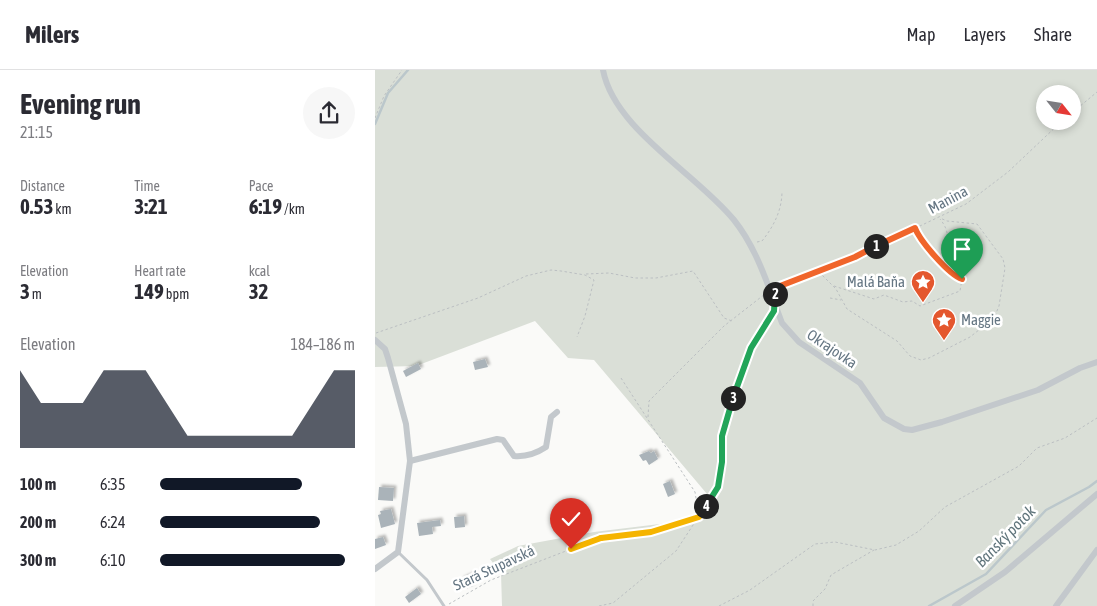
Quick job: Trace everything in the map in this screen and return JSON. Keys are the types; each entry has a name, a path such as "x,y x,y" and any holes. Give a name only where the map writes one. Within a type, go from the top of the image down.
{"street":[{"name":"Okrajovka","path":"603,70 611,95 617,105 655,145 726,211 747,239 783,323 799,342 860,383 884,418 904,429 921,428 1038,390 1080,368 1097,362"},
{"path":"375,340 385,349 388,358 406,424 411,460 399,552 375,569"},
{"path":"411,460 497,439 503,440 514,456 539,452 546,448 551,417 557,412"},
{"path":"955,606 1005,572 1097,494"},
{"path":"1056,606 1097,550"}],"lane":[{"name":"Stará Stupavská","path":"399,552 427,580 444,606"}],"path":[{"path":"375,118 384,96 402,70"},
{"path":"1081,105 1097,92"},
{"name":"Manina","path":"774,302 775,294 780,286 855,257 940,218 987,189 1052,130"},
{"path":"747,239 760,242 766,236 780,212 783,191"},
{"path":"833,285 874,299 884,295 920,306 960,291 962,279 967,272 956,260 949,244 949,230 940,218"},
{"path":"817,270 833,285 847,309 897,341 905,353 917,360 929,358 970,338 990,322 997,312 1003,288 1005,268 1001,253 977,224 947,221 940,218"},
{"path":"915,228 920,240 939,258 949,273 962,279"},
{"path":"375,334 471,301 526,276 551,270 591,276 595,284 577,337"},
{"path":"576,274 597,275 609,273 635,278 656,278 693,271 724,318 732,322"},
{"path":"648,417 649,401 725,326 770,292"},
{"path":"830,298 842,300"},
{"path":"599,606 613,603 676,551 718,487 722,462 722,436 730,407 751,348 773,314"},
{"path":"621,378 695,492 699,517"},
{"path":"813,606 813,601 825,589 831,575 875,550 896,545 919,531 945,507 1019,466 1037,448 1065,438 1097,418"},
{"name":"Stará Stupavská","path":"444,606 491,580 597,539 651,532 699,517"},
{"path":"719,606 750,590 815,544 835,542 875,550"}],"shaded area":[{"path":"375,70 1097,70 1097,606 502,606 501,573 490,559 518,546 594,532 676,522 694,515 707,494 594,360 568,358 535,321 416,366 375,367"}],"building":[{"path":"485,359 488,367 475,370 473,362"},
{"path":"418,363 421,369 406,377 403,371"},
{"path":"649,451 651,453 654,451 658,459 649,465 639,455"},
{"path":"670,481 675,494 668,497 663,484"},
{"path":"379,487 394,488 393,501 378,500"},
{"path":"391,509 395,524 381,528 378,515 381,514 380,511"},
{"path":"464,516 465,527 455,528 454,517"},
{"path":"440,520 441,526 432,527 433,534 419,536 417,523"},
{"path":"383,537 386,545 375,549 375,539"},
{"path":"472,574 474,580 471,582 473,586 466,589 461,579"},
{"path":"417,588 421,594 409,603 405,597"}],"waterway":[{"path":"375,124 388,93 408,70"},
{"name":"Banský potok","path":"929,606 986,574 1046,510 1097,481"}],"place":[{"name":"Malá Baňa","path":"923,303"},
{"name":"Maggie","path":"944,341"}],"route":[{"path":"571,549 603,537 651,532 699,517 718,487 722,462 722,436 730,407 751,348 773,314 775,294 780,286 855,257 915,228 920,240 939,258 949,273 962,279"}]}
